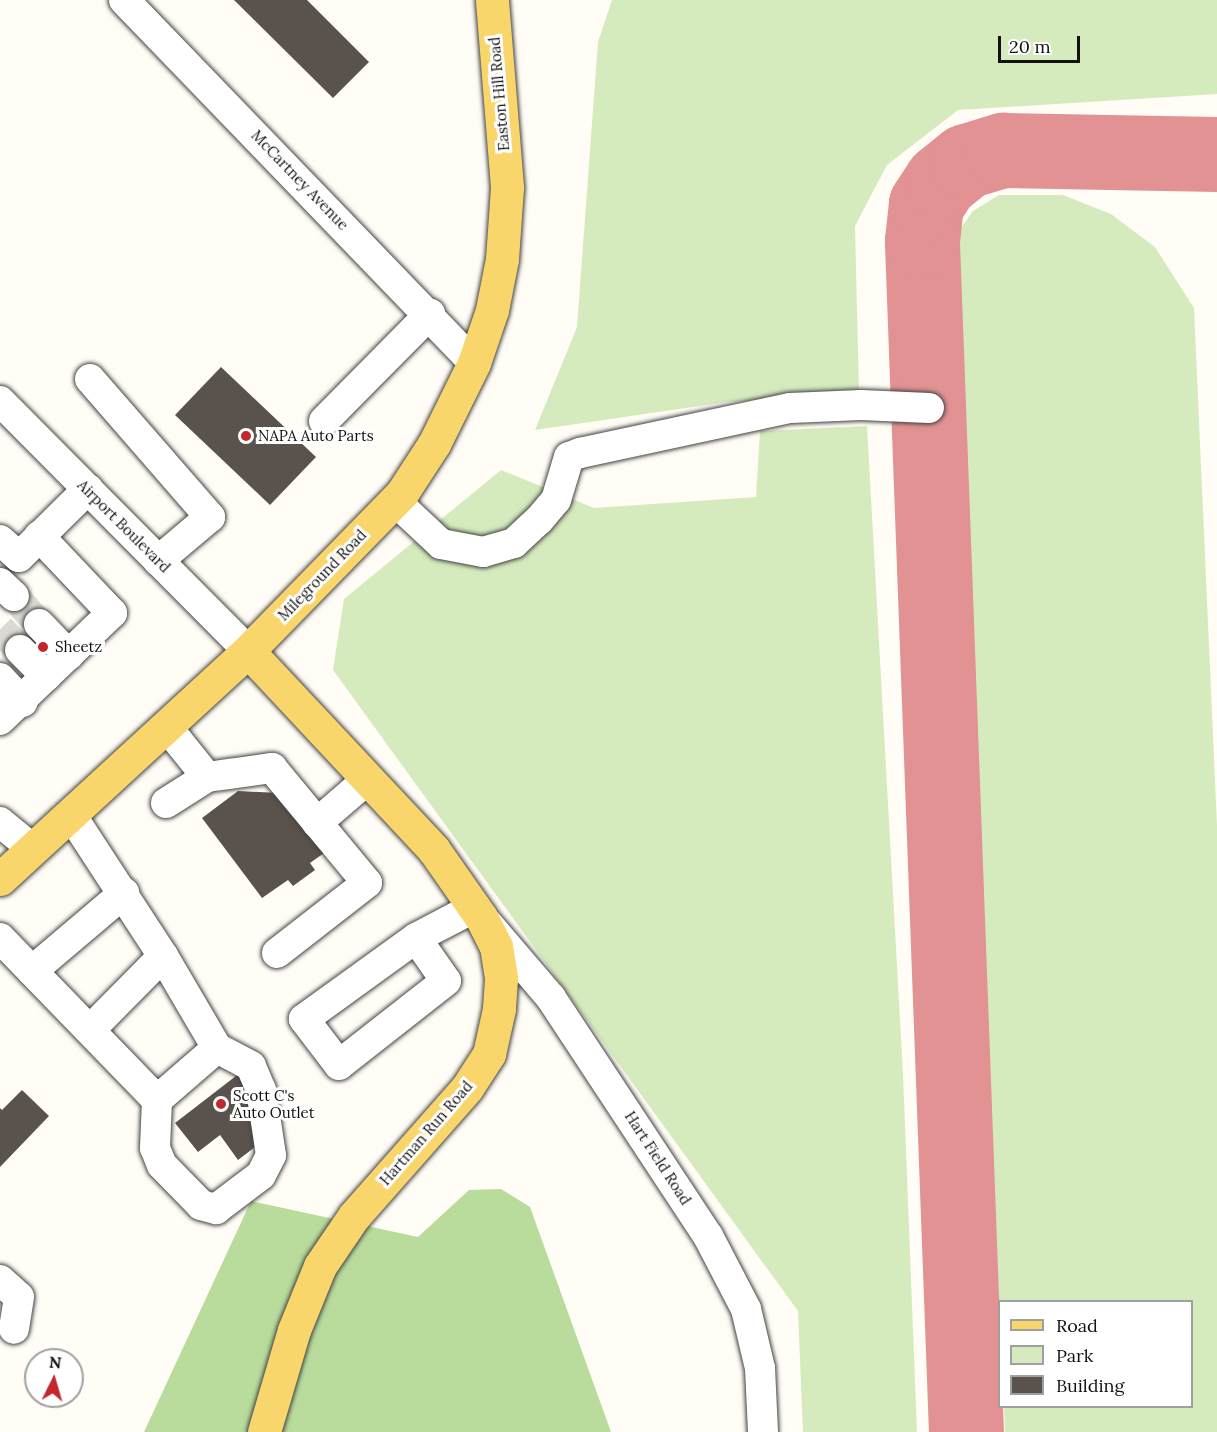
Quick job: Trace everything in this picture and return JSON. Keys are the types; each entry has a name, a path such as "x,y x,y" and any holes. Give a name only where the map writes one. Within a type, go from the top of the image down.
{"main road":[{"name":"Easton Hill Road","path":"492,0 507,187"},
{"name":"Mileground Road","path":"0,879 248,651 395,501 434,444 474,363 492,310 502,259 507,187"},
{"name":"Hartman Run Road","path":"248,651 434,850 478,912 496,946 501,979 499,1009 489,1054 468,1088 354,1216 320,1266 294,1330 264,1432"}],"street":[{"name":"McCartney Avenue","path":"124,0 430,314 474,363"},
{"path":"324,421 430,314"},
{"path":"90,379 210,517 158,561"},
{"name":"Airport Boulevard","path":"0,401 248,651"},
{"path":"395,501 441,544 483,552 514,543 539,520 559,495 570,457 580,453 790,408 861,405 928,408"},
{"path":"6,570 88,489"},
{"path":"0,678 11,711 112,613 39,536"},
{"path":"39,624 69,655"},
{"path":"20,650 46,676"},
{"path":"166,726 207,777"},
{"path":"166,803 207,777 272,768 367,883 277,953"},
{"path":"317,823 368,780"},
{"path":"0,938 157,1100 155,1149 162,1165 201,1205 216,1209 261,1175 271,1155 261,1090 251,1066 217,1048 124,893 71,815"},
{"path":"0,822 34,850"},
{"path":"32,971 124,893"},
{"path":"416,938 446,981 339,1065 304,1019 416,938 478,912"},
{"name":"Hart Field Road","path":"478,912 551,998 708,1236 746,1309 760,1368 763,1432"},
{"path":"90,1030 163,956"},
{"path":"157,1100 217,1048"},
{"path":"0,1280 19,1297 14,1329"}],"green space":[{"path":"612,0 1217,0 1217,94 958,110 887,165 855,226 859,393 727,402 535,430 577,327 598,42"},
{"path":"999,195 1063,195 1111,214 1155,247 1194,308 1217,826 1217,1432 1005,1432 1004,1408 1193,1408 1193,1300 999,1300 951,263 955,236 973,211"},
{"path":"867,426 903,1074 917,1432 803,1432 798,1311 333,670 344,599 501,470 594,508 756,497 760,431"},
{"path":"501,1189 530,1207 611,1432 144,1432 251,1201 418,1237 469,1190"}],"building":[{"path":"234,0 307,0 369,62 333,98"},
{"name":"NAPA Auto Parts","path":"221,367 316,457 270,505 175,415"},
{"path":"238,791 279,793 324,853 310,863 315,870 293,886 288,880 262,898 202,818"},
{"path":"245,1069 272,1134 238,1160 220,1135 198,1152 175,1123"},
{"path":"22,1090 49,1116 0,1167 0,1108 2,1110"}],"taxiway":[{"path":"966,1432 922,241 926,204 941,181 966,161 1003,150 1217,154"}],"tunnel":[{"path":"14,596 39,624"},
{"path":"0,629 20,650"}],"place":[{"name":"NAPA Auto Parts","path":"246,436"},
{"name":"Sheetz","path":"43,647"},
{"name":"Scott C's Auto Outlet","path":"221,1104"}]}
